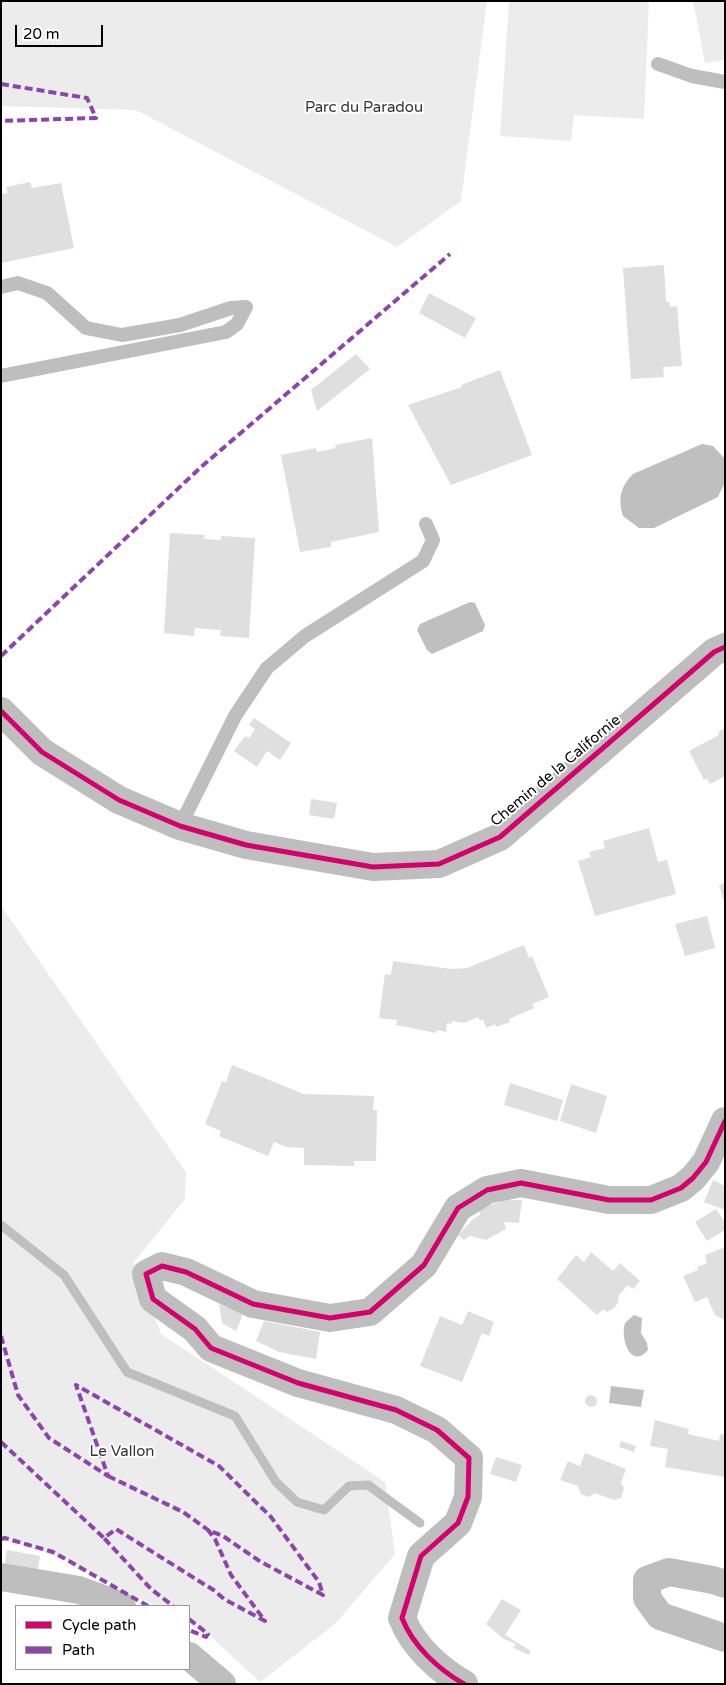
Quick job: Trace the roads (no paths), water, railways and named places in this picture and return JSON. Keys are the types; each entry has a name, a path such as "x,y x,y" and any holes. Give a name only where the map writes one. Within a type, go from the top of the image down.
{"street":[{"name":"Chemin de la Californie","path":"1,712 42,752 118,800 180,826 246,845 373,867 439,864 500,837 714,652 725,647"},
{"path":"464,1684 426,1656 406,1628 402,1618 420,1556 458,1523 468,1496 469,1458 437,1430 396,1410 298,1383 210,1348 195,1329 153,1299 146,1274 162,1266 186,1272 253,1304 330,1318 370,1312 424,1265 458,1208 487,1190 521,1183 610,1200 651,1200 682,1188 693,1178 706,1162 725,1121"},
{"path":"725,1584 669,1572 647,1580 647,1598 660,1616 725,1638"},
{"path":"1,1577 78,1590 119,1605"},
{"path":"190,1657 222,1684"}],"lane":[{"path":"658,64 692,76 725,82"},
{"path":"1,287 18,283 47,293 86,328 122,335 180,325 231,308 246,307 237,324 226,332 1,376"},
{"path":"180,826 235,716 268,668 305,636 423,561 434,540 426,524"}],"waterway":[{"path":"1,1225 64,1275 127,1372 235,1416 276,1482 297,1502 324,1510 349,1486 368,1485 420,1523"}],"park label":[{"name":"Parc du Paradou","path":"364,108"},
{"name":"Le Vallon","path":"122,1452"}]}
